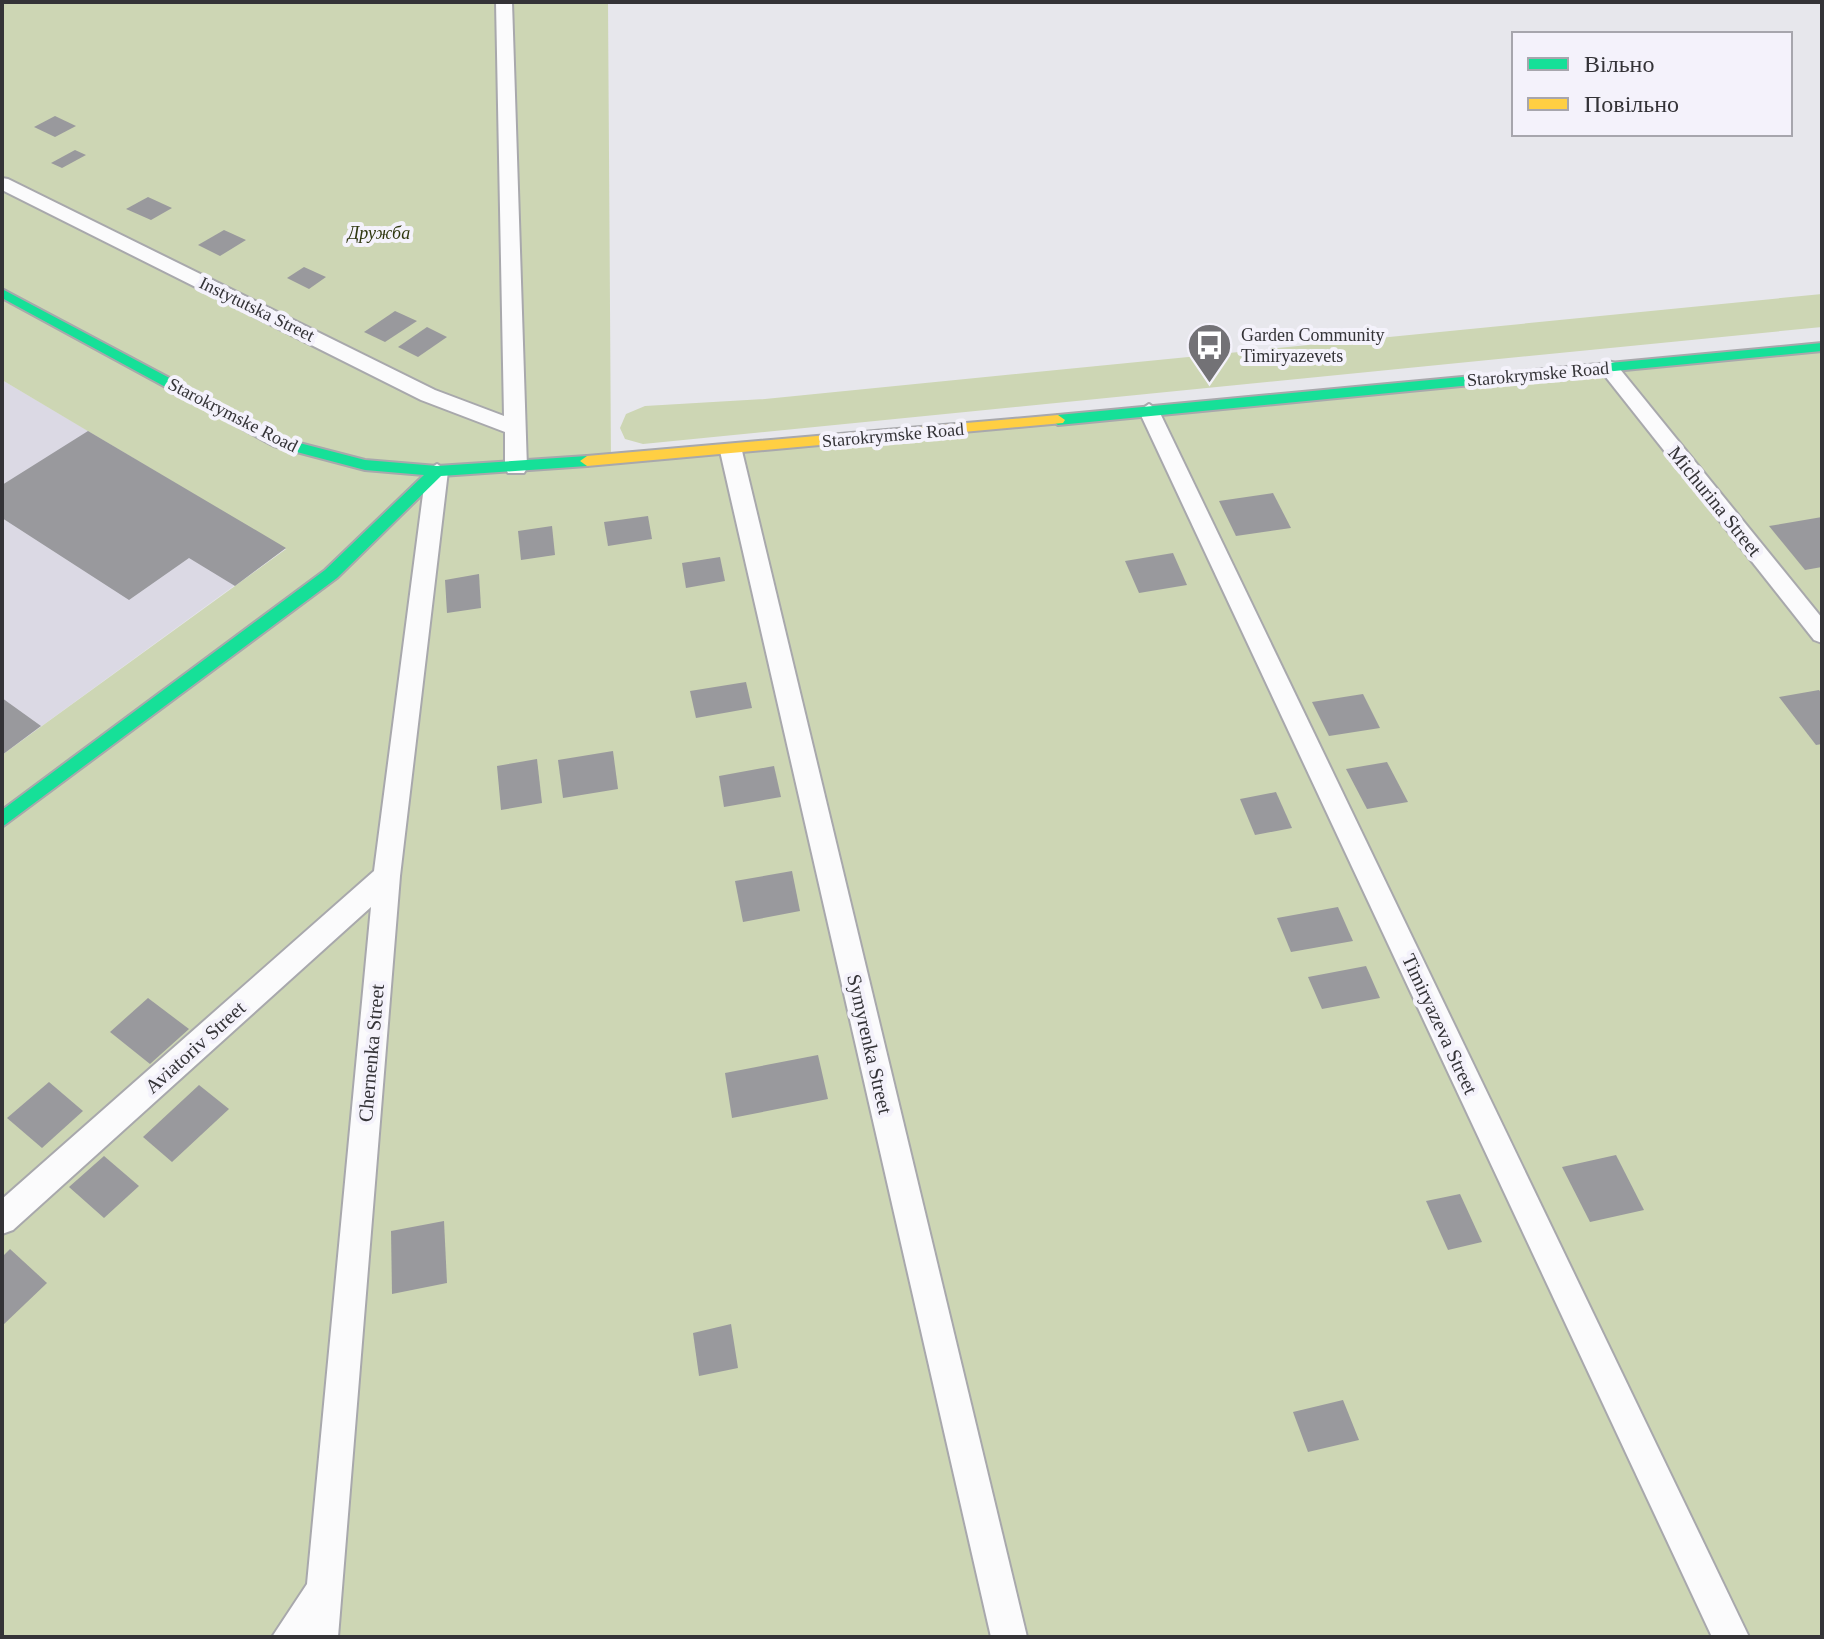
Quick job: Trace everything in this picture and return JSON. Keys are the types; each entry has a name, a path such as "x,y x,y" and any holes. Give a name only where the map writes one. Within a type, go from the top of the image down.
{"street":[{"name":"Starokrymske Road","path":"2,293 279,443 365,465 437,471 731,451 1822,347"},
{"path":"2,820 331,574 437,471"}],"lane":[{"path":"503,2 516,468"},
{"name":"Instytutska Street","path":"2,183 428,395 515,428"},
{"name":"Michurina Street","path":"1608,367 1822,634"},
{"name":"Timiryazeva Street","path":"1149,411 1731,1637"},
{"name":"Symyrenka Street","path":"731,451 1009,1637"},
{"name":"Chernenka Street","path":"320,1637 387,876 437,471"},
{"name":"Aviatoriv Street","path":"2,1219 387,876"},
{"path":"290,1637 322,1593"}],"shaded area":[{"path":"2,380 286,548 2,755"}],"green space":[{"name":"Дружба","path":"2,2 608,2 611,460 1822,347 1822,1637 2,1637 2,755 286,549 2,380"},
{"path":"1822,294 1822,327 643,444 625,439 620,428 626,414 645,406 765,399"}],"building":[{"path":"55,116 76,126 55,137 34,127"},
{"path":"75,150 86,155 62,168 51,163"},
{"path":"148,197 172,208 151,220 126,209"},
{"path":"224,230 246,240 220,256 198,245"},
{"path":"304,267 326,277 309,289 287,278"},
{"path":"395,311 417,321 385,342 364,332"},
{"path":"427,327 447,337 418,357 398,347"},
{"path":"88,431 286,548 235,586 189,558 129,600 2,518 2,485"},
{"path":"1273,493 1291,528 1236,536 1219,501"},
{"path":"648,516 652,539 608,546 604,522"},
{"path":"1822,517 1822,567 1805,570 1769,526"},
{"path":"552,526 555,555 521,560 518,531"},
{"path":"1173,553 1187,585 1139,593 1125,561"},
{"path":"720,557 725,581 686,588 682,563"},
{"path":"479,574 481,608 447,613 445,580"},
{"path":"746,682 752,708 696,718 690,691"},
{"path":"1819,690 1822,694 1822,744 1816,745 1779,697"},
{"path":"1363,694 1380,728 1329,736 1312,702"},
{"path":"2,698 41,726 2,755"},
{"path":"613,751 618,789 563,798 558,760"},
{"path":"537,759 542,803 501,810 497,766"},
{"path":"1387,762 1408,802 1367,809 1346,769"},
{"path":"774,766 781,797 724,807 719,776"},
{"path":"1276,792 1292,828 1255,835 1240,799"},
{"path":"792,871 800,911 743,922 735,881"},
{"path":"1338,907 1353,941 1291,952 1277,918"},
{"path":"1366,966 1380,998 1322,1009 1308,977"},
{"path":"148,998 189,1029 150,1064 110,1032"},
{"path":"818,1055 828,1099 732,1118 725,1073"},
{"path":"49,1082 83,1111 42,1148 7,1118"},
{"path":"199,1085 229,1109 172,1162 143,1137"},
{"path":"1616,1155 1644,1210 1590,1222 1562,1167"},
{"path":"104,1156 139,1186 104,1218 69,1187"},
{"path":"1460,1194 1482,1242 1448,1250 1426,1201"},
{"path":"444,1221 447,1283 392,1294 391,1231"},
{"path":"10,1249 47,1283 2,1326 2,1257"},
{"path":"731,1324 738,1368 699,1376 693,1333"},
{"path":"1343,1400 1359,1440 1308,1452 1293,1412"}],"traffic: fast":[{"path":"2,293 279,443 365,465 437,471 587,461"},
{"path":"1058,420 1822,347"},
{"path":"2,820 331,574 437,471"}],"traffic: slow":[{"path":"587,461 1058,420"}],"place":[{"name":"Garden Community Timiryazevets","path":"1210,384"}]}
